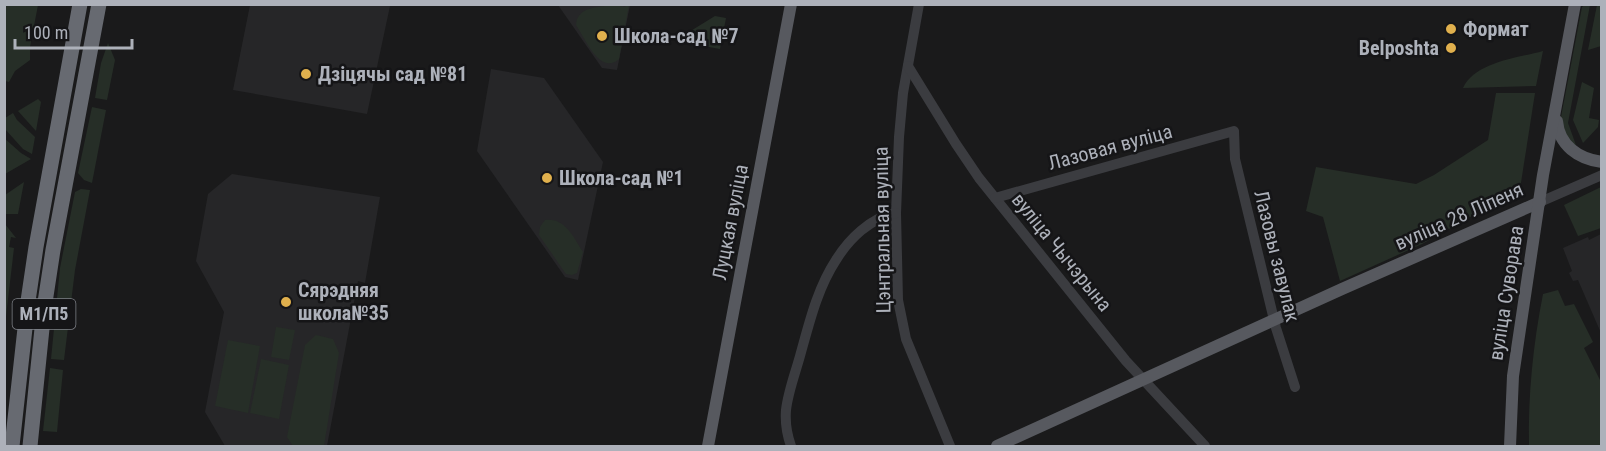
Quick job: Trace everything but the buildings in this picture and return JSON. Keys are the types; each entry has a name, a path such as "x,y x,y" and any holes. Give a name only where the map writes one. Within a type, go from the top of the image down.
{"highway":[{"name":"М1/П5","path":"12,447 28,301 80,4"},
{"name":"М1/П5","path":"30,447 44,309 99,4"},
{"path":"66,85 83,88"},
{"path":"60,115 78,118"}],"main road":[{"name":"Луцкая вуліца","path":"708,447 791,4"},
{"name":"вуліца Суворава","path":"1510,447 1513,376 1540,202 1575,4"},
{"path":"1557,102 1557,127 1563,142 1577,154 1602,162"},
{"name":"вуліца 28 Ліпеня","path":"1014,447 1275,324 1499,227 1540,202"},
{"name":"вуліца 28 Ліпеня","path":"997,447 1146,383"}],"street":[{"name":"Цэнтральная вуліца","path":"919,4 900,125 896,213 897,277 901,320 912,357 950,447"},
{"name":"вуліца Чычэрына","path":"908,66 956,144 995,198 1121,356 1205,447"},
{"name":"Лазовая вуліца","path":"995,198 1234,131"},
{"name":"Лазовы завулак","path":"1234,131 1235,159 1275,324 1295,387"},
{"path":"1540,202 1602,175"},
{"path":"791,447 786,422 788,401 810,322 825,280 836,259 864,228 879,218 896,213"}],"shaded area":[{"path":"4,5 38,5 30,47 30,60 15,71 9,82 5,81"},
{"name":"Дзіцячы сад №81","path":"250,5 390,6 367,114 233,90"},
{"name":"Школа-сад №7","path":"558,5 630,5 617,70 602,68"},
{"name":"Школа-сад №7","path":"615,5 625,7 629,5 619,59 606,63 594,53 576,25 580,14 585,11"},
{"path":"1590,5 1568,123 1576,151 1561,128 1561,117 1582,7"},
{"path":"1597,5 1601,6 1601,46 1588,50"},
{"path":"715,16 726,18 720,49 687,43 689,32"},
{"path":"108,43 115,60 107,100 95,98 101,63"},
{"path":"1543,51 1536,86 1463,88 1477,72 1487,67"},
{"name":"Школа-сад №1","path":"491,69 544,78 603,162 578,280 565,277 477,151"},
{"path":"1582,82 1594,88 1589,118 1599,120 1598,127 1583,143 1573,120"},
{"path":"1496,93 1535,93 1520,189 1422,244 1340,281 1323,217 1306,211 1316,167 1416,184 1488,140"},
{"path":"38,99 41,102 36,131 18,111"},
{"path":"92,107 106,110 92,183 84,180 78,173"},
{"path":"13,113 35,137 32,154 23,149 5,129 5,118"},
{"path":"4,138 31,159 5,174"},
{"name":"Сярэдняя школа№35","path":"232,174 380,197 365,283 358,281 327,446 225,446 205,412 224,312 196,261 208,194"},
{"path":"24,182 18,214 5,214 5,195"},
{"path":"1601,187 1601,228 1578,236 1564,205"},
{"path":"81,189 90,190 75,270 64,360 51,359 60,268 75,192"},
{"path":"545,220 552,220 563,225 583,252 577,273 566,274 539,235 540,227"},
{"path":"5,224 16,238 11,237 9,247 14,248 5,325"},
{"path":"1601,234 1601,333 1578,280 1573,281 1569,273 1572,271 1563,248"},
{"path":"1558,290 1565,306 1574,304 1593,342 1584,348 1601,382 1601,446 1529,446 1532,370 1543,294"},
{"path":"276,327 295,330 289,360 271,357"},
{"path":"316,335 333,339 339,353 324,446 293,446 287,437 305,345"},
{"path":"228,340 260,346 248,413 215,406"},
{"path":"261,359 289,365 279,419 250,413"},
{"path":"50,368 63,370 57,432 43,431"}],"place":[{"name":"Формат","path":"1451,29"},
{"name":"Школа-сад №7","path":"602,36"},
{"name":"Belposhta","path":"1451,48"},
{"name":"Дзіцячы сад №81","path":"306,74"},
{"name":"Школа-сад №1","path":"547,178"},
{"name":"Сярэдняя школа№35","path":"286,302"}]}
